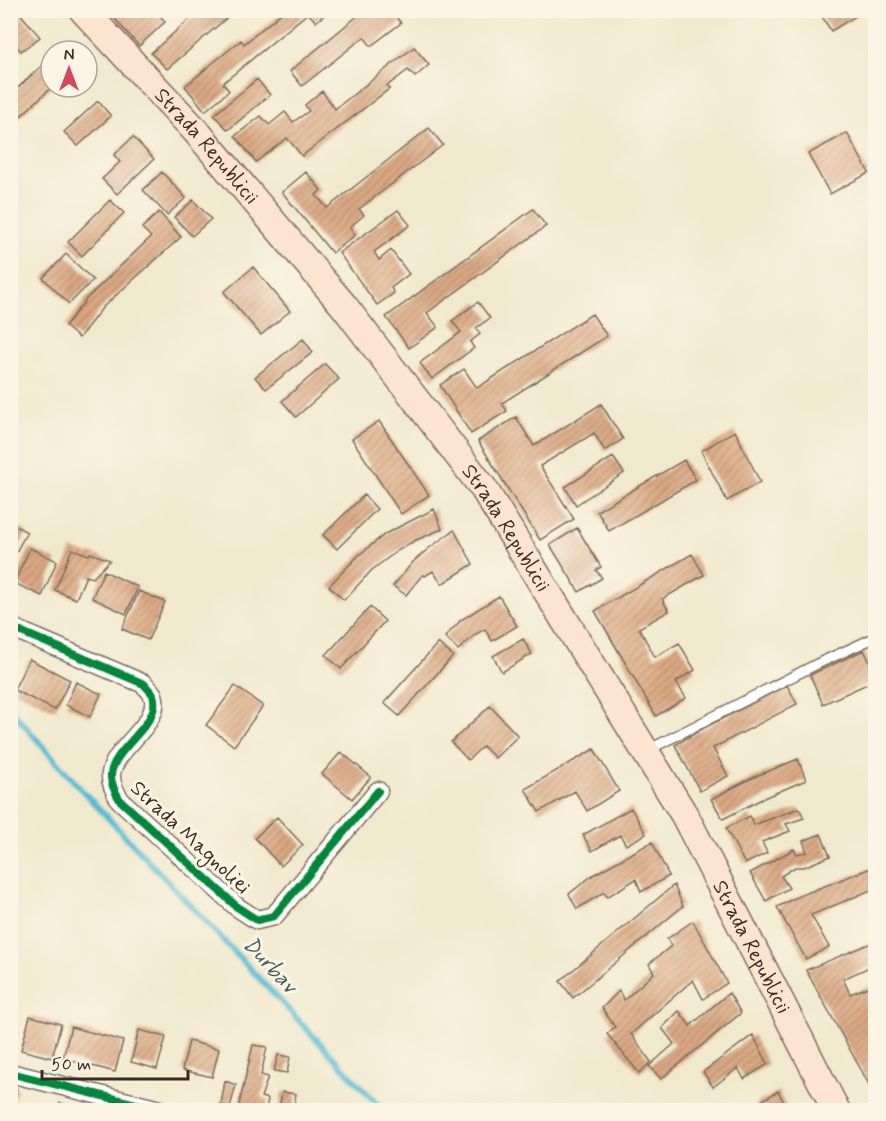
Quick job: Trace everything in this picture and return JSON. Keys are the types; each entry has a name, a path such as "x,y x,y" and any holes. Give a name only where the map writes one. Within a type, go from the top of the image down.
{"main road":[{"name":"Strada Republicii","path":"83,10 195,130 336,297 477,480 685,816 836,1110"}],"street":[{"name":"Strada Magnoliei","path":"10,627 144,684 153,693 155,705 150,717 115,762 110,775 113,788 120,800 237,907 257,920 274,916 378,791"},
{"path":"10,1073 160,1110"}],"lane":[{"path":"645,751 817,664 876,638"}],"building":[{"path":"10,10 17,10 40,37 21,51 10,39"},
{"path":"107,10 156,10 165,22 139,46"},
{"path":"200,10 236,10 167,69 151,53"},
{"path":"285,10 330,10 316,22 308,13 223,83 229,91 205,111 185,86 241,40 244,44"},
{"path":"365,10 391,10 401,23 371,46 364,37 302,86 290,71"},
{"path":"828,10 866,10 831,31 821,15"},
{"path":"414,47 429,65 415,77 408,70 387,86 389,89 302,156 287,138 256,162 235,136 261,116 269,125 285,112 293,122 309,111 305,105 322,91 335,109"},
{"path":"39,68 39,99 10,126 10,95"},
{"path":"257,79 270,95 228,130 214,115"},
{"path":"98,101 111,116 78,146 64,132"},
{"path":"429,128 443,145 359,209 364,215 350,227 355,235 332,253 282,192 306,172 321,190 316,195 327,208"},
{"path":"847,133 869,173 830,194 808,154"},
{"path":"133,137 154,159 117,194 102,179 120,162 114,155"},
{"path":"162,172 186,198 167,215 143,190"},
{"path":"110,200 124,213 82,256 68,242"},
{"path":"193,200 211,219 192,236 174,217"},
{"path":"533,209 546,226 427,313 438,327 409,348 386,317"},
{"path":"398,210 410,225 374,252 379,260 391,250 409,274 391,288 394,293 377,305 339,253"},
{"path":"159,212 181,237 103,307 79,338 65,326 87,298 151,237 142,228"},
{"path":"66,254 93,280 69,304 43,278"},
{"path":"253,267 290,311 261,335 224,292"},
{"path":"478,302 490,318 476,328 480,334 470,342 474,348 432,379 420,363 461,332 452,321"},
{"path":"592,314 607,336 502,403 507,411 471,434 440,385 464,369 477,388"},
{"path":"303,339 313,352 266,389 255,377"},
{"path":"325,364 339,379 296,417 282,401"},
{"path":"601,404 623,439 605,451 594,433 540,466 574,519 540,540 478,441 516,417 534,446"},
{"path":"379,421 429,495 401,514 352,439"},
{"path":"735,431 760,482 727,501 701,451"},
{"path":"613,457 624,473 576,505 565,487"},
{"path":"684,460 696,480 609,531 597,511"},
{"path":"364,495 377,509 337,549 323,535"},
{"path":"434,509 442,529 397,551 372,570 344,600 329,586 358,556 385,534"},
{"path":"10,523 27,532 10,563"},
{"path":"577,528 601,567 596,570 602,578 579,592 550,545"},
{"path":"454,530 473,564 442,584 433,571 425,576 423,574 406,595 393,586 413,562"},
{"path":"30,548 57,561 42,596 14,583"},
{"path":"72,549 110,560 93,578 86,576 76,599 55,590"},
{"path":"692,554 704,575 662,599 669,611 639,628 655,657 679,643 695,670 676,682 686,698 656,716 595,611"},
{"path":"104,571 138,587 126,614 92,598"},
{"path":"139,591 165,602 148,640 122,629"},
{"path":"499,596 517,626 492,641 485,629 458,650 445,637 461,620"},
{"path":"370,607 385,621 341,669 326,655"},
{"path":"523,639 532,654 502,672 493,656"},
{"path":"438,643 453,656 399,716 384,703"},
{"path":"864,650 876,675 876,680 823,704 810,675"},
{"path":"29,659 70,680 55,710 14,690"},
{"path":"76,682 101,694 90,717 66,705"},
{"path":"787,685 797,704 713,748 728,776 700,791 675,745"},
{"path":"235,686 263,706 234,746 206,725"},
{"path":"490,706 518,736 495,758 483,746 468,760 451,742"},
{"path":"594,749 619,791 587,811 575,791 539,812 525,789"},
{"path":"341,752 371,777 352,799 322,774"},
{"path":"798,759 806,780 723,819 711,799 754,777"},
{"path":"631,808 646,834 626,845 620,835 592,851 583,835"},
{"path":"799,808 804,818 786,824 790,831 762,842 767,853 745,864 726,828 750,816 754,825"},
{"path":"277,817 303,845 281,866 255,838"},
{"path":"821,834 830,856 804,867 795,867 781,876 789,888 766,901 750,873 794,849 797,854 807,852 803,841"},
{"path":"652,842 669,876 641,892 636,879 607,897 604,892 577,909 569,894 593,875"},
{"path":"876,866 876,888 811,915 829,947 806,959 777,907"},
{"path":"674,885 683,906 573,998 560,981"},
{"path":"693,921 727,983 703,999 693,980 631,1034 651,1062 639,1073 607,1034 615,1027 602,1008 619,991 624,1000 654,973 649,964 671,946 667,939"},
{"path":"876,941 876,964 843,979 850,994 876,984 876,1097 806,970"},
{"path":"729,993 741,1013 661,1079 649,1066 674,1044 662,1028 679,1011 690,1026"},
{"path":"30,1016 61,1024 52,1058 21,1050"},
{"path":"71,1027 123,1041 115,1072 63,1058"},
{"path":"139,1030 166,1037 157,1069 131,1062"},
{"path":"753,1035 768,1064 744,1079 738,1068 713,1087 703,1072"},
{"path":"189,1041 219,1049 212,1077 182,1070"},
{"path":"253,1045 267,1047 261,1075 268,1077 261,1097 268,1099 266,1110 238,1109"},
{"path":"278,1055 290,1057 287,1073 274,1071"},
{"path":"225,1081 236,1085 230,1107 221,1105"},
{"path":"10,1087 17,1089 11,1110 10,1110"},
{"path":"778,1091 788,1110 760,1110 756,1104"},
{"path":"282,1092 296,1094 293,1110 279,1110"},
{"path":"60,1103 88,1110 58,1110"}],"waterway":[{"name":"Durbav","path":"10,709 77,785 383,1110"}],"cycle path":[{"path":"10,627 144,684 150,691 154,705 151,715 114,764 111,777 115,791 120,800 237,907 257,920 274,916 378,791"},
{"path":"10,1073 160,1110"}]}
